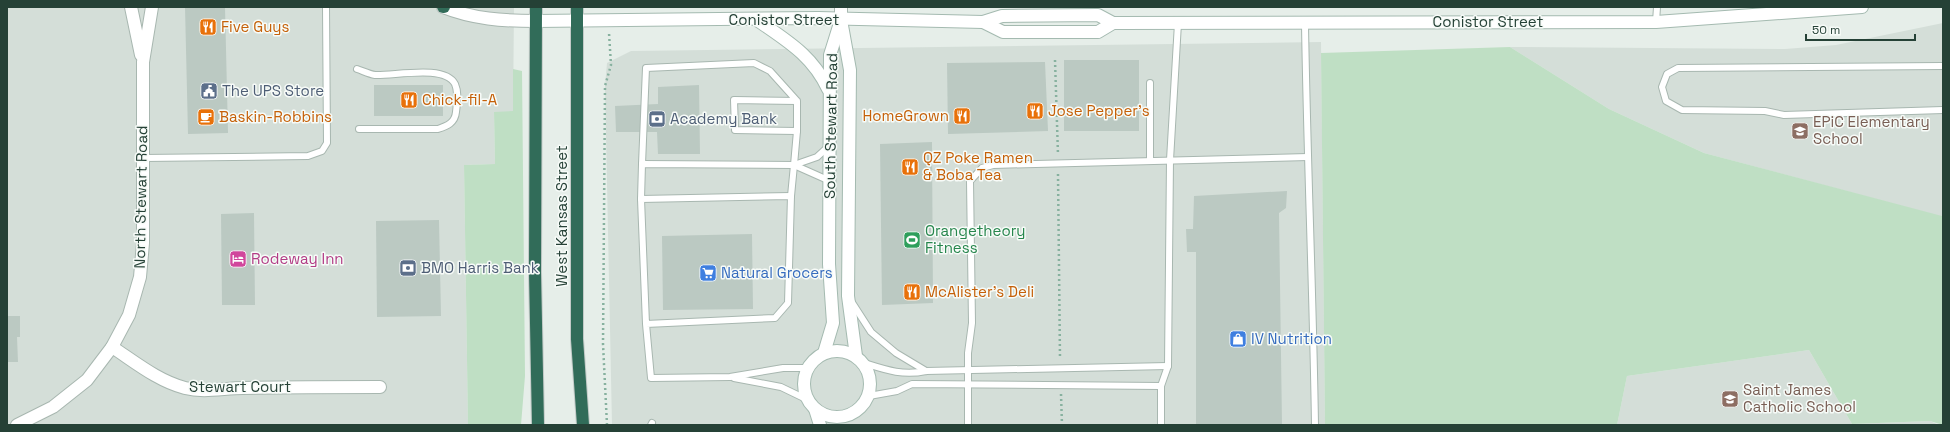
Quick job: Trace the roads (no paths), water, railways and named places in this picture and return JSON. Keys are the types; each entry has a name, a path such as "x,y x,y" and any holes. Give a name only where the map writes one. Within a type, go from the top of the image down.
{"highway":[{"name":"West Kansas Street","path":"536,7 535,256 538,425"},
{"name":"West Kansas Street","path":"577,7 577,339 583,425"}],"street":[{"name":"North Stewart Road","path":"131,7 143,62"},
{"name":"North Stewart Road","path":"17,425 53,407 86,380 112,347 129,315 140,277 143,243 143,62 152,7"},
{"name":"Conistor Street","path":"443,7 462,15 482,19 536,21 757,20 818,18 841,20 983,22 1002,16 1098,15 1113,23 1656,22 1862,7"},
{"path":"841,7 841,20"},
{"path":"757,20 792,44 809,59 820,72 830,92"},
{"name":"South Stewart Road","path":"824,353 833,323 828,264 830,181 830,55 841,20"},
{"name":"South Stewart Road","path":"841,20 850,70 848,296 860,360"},
{"name":"Conistor Street","path":"983,22 1003,32 1098,32 1113,23"},
{"name":"Stewart Court","path":"112,347 151,372 169,382 187,389 211,390 275,387 380,387"},
{"path":"811,405 824,415 835,418 846,416 855,412 864,405 869,396 871,385 870,374 860,360 846,351 835,350 824,353 814,359 807,368 804,379 804,390 820,425"},
{"path":"851,425 855,412"}],"lane":[{"path":"143,158 308,156 322,151 327,143 326,7"},
{"path":"1656,7 1656,22"},
{"path":"1161,425 1161,386 1168,366 1170,160 1178,23"},
{"path":"1305,23 1314,425"},
{"path":"646,324 775,318 788,303 791,196 797,131 797,101 770,71 754,63 646,68 641,199 646,324 651,378 730,377 782,368 807,368"},
{"path":"1943,66 1678,68 1667,74 1662,87 1666,101 1682,110 1765,111 1784,115 1943,110"},
{"path":"357,69 374,75 427,73 444,74 455,83 458,97 456,117 450,125 438,129 359,129"},
{"path":"1150,83 1150,161"},
{"path":"797,101 734,100 735,130 797,131"},
{"path":"642,164 794,164 817,157 829,146"},
{"path":"968,425 968,353 972,323 970,182 982,168 993,165 1058,162 1308,157"},
{"path":"794,164 830,181"},
{"path":"641,199 791,196"},
{"path":"848,296 871,332 896,353 926,371"},
{"path":"860,360 887,370 911,374 926,371 1168,366"},
{"path":"730,377 781,387 811,405"},
{"path":"869,396 898,390 912,384 1161,386"}],"place":[{"name":"Five Guys","path":"208,27"},
{"name":"The UPS Store","path":"209,91"},
{"name":"Chick-fil-A","path":"409,100"},
{"name":"Jose Pepper's","path":"1035,111"},
{"name":"HomeGrown","path":"962,116"},
{"name":"Baskin-Robbins","path":"206,117"},
{"name":"Academy Bank","path":"657,119"},
{"name":"EPiC Elementary School","path":"1800,131"},
{"name":"QZ Poke Ramen & Boba Tea","path":"910,167"},
{"name":"Orangetheory Fitness","path":"912,240"},
{"name":"Rodeway Inn","path":"238,259"},
{"name":"BMO Harris Bank","path":"408,268"},
{"name":"Natural Grocers","path":"708,273"},
{"name":"McAlister's Deli","path":"912,292"},
{"name":"IV Nutrition","path":"1238,339"},
{"name":"Saint James Catholic School","path":"1730,399"}]}
